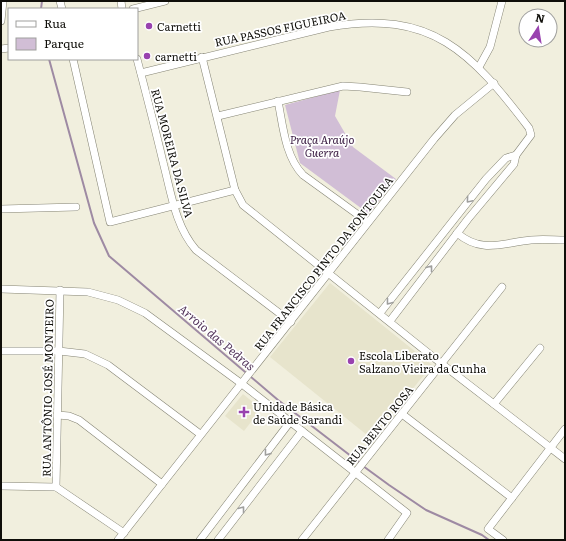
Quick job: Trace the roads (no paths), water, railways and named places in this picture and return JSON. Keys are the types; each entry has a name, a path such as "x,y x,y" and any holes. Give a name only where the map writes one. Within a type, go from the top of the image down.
{"street":[{"path":"1,21 3,1"},
{"path":"137,8 165,1"},
{"path":"479,67 490,47 502,1"},
{"name":"RUA PASSOS FIGUEIROA","path":"140,73 329,27 376,23 407,25 421,29 450,46 479,67 494,83 529,128 531,133 530,137 516,155"},
{"path":"202,57 218,116 235,190 239,200 251,213 565,459"},
{"path":"73,60 110,222 235,190"},
{"name":"RUA MOREIRA DA SILVA","path":"137,60 174,205 182,230 196,250 290,322"},
{"name":"RUA FRANCISCO PINTO DA FONTOURA","path":"118,540 200,434 243,383 442,128 455,115 494,83"},
{"path":"218,116 343,86 360,86 407,92"},
{"path":"278,101 290,158 295,166 303,175 368,222"},
{"path":"380,313 486,179 506,158 516,155 514,164 494,186 390,321"},
{"path":"486,179 494,186"},
{"path":"1,208 76,207"},
{"path":"459,212 468,219"},
{"path":"457,234 471,244 485,246 502,246 539,240 565,240"},
{"name":"RUA BENTO ROSA","path":"302,540 502,287"},
{"path":"1,289 60,290 99,294 118,300 145,313 243,383 290,422 356,471 407,513 388,540"},
{"name":"RUA ANTÔNIO JOSÉ MONTEIRO","path":"56,487 60,290"},
{"path":"494,404 540,348"},
{"path":"1,351 59,351 85,354 98,358 200,434"},
{"path":"402,414 512,498"},
{"path":"58,415 69,416 79,420 162,484"},
{"path":"200,540 290,422"},
{"path":"503,540 488,529 565,429"},
{"path":"218,540 302,431"},
{"path":"1,486 56,487 124,533"}],"waterway":[{"name":"Arroio das Pedras","path":"41,8 42,1"},
{"name":"Arroio das Pedras","path":"49,60 94,223 109,256 278,400 360,463"},
{"name":"Arroio das Pedras","path":"363,466 426,510 482,535 489,540"}],"place":[{"name":"Carnetti","path":"149,26"},
{"name":"carnetti","path":"147,56"},
{"name":"Escola Liberato Salzano Vieira da Cunha","path":"351,361"},
{"name":"Unidade Básica de Saúde Sarandi","path":"244,412"}],"park label":[{"name":"Praça Araújo Guerra","path":"322,145"}]}
